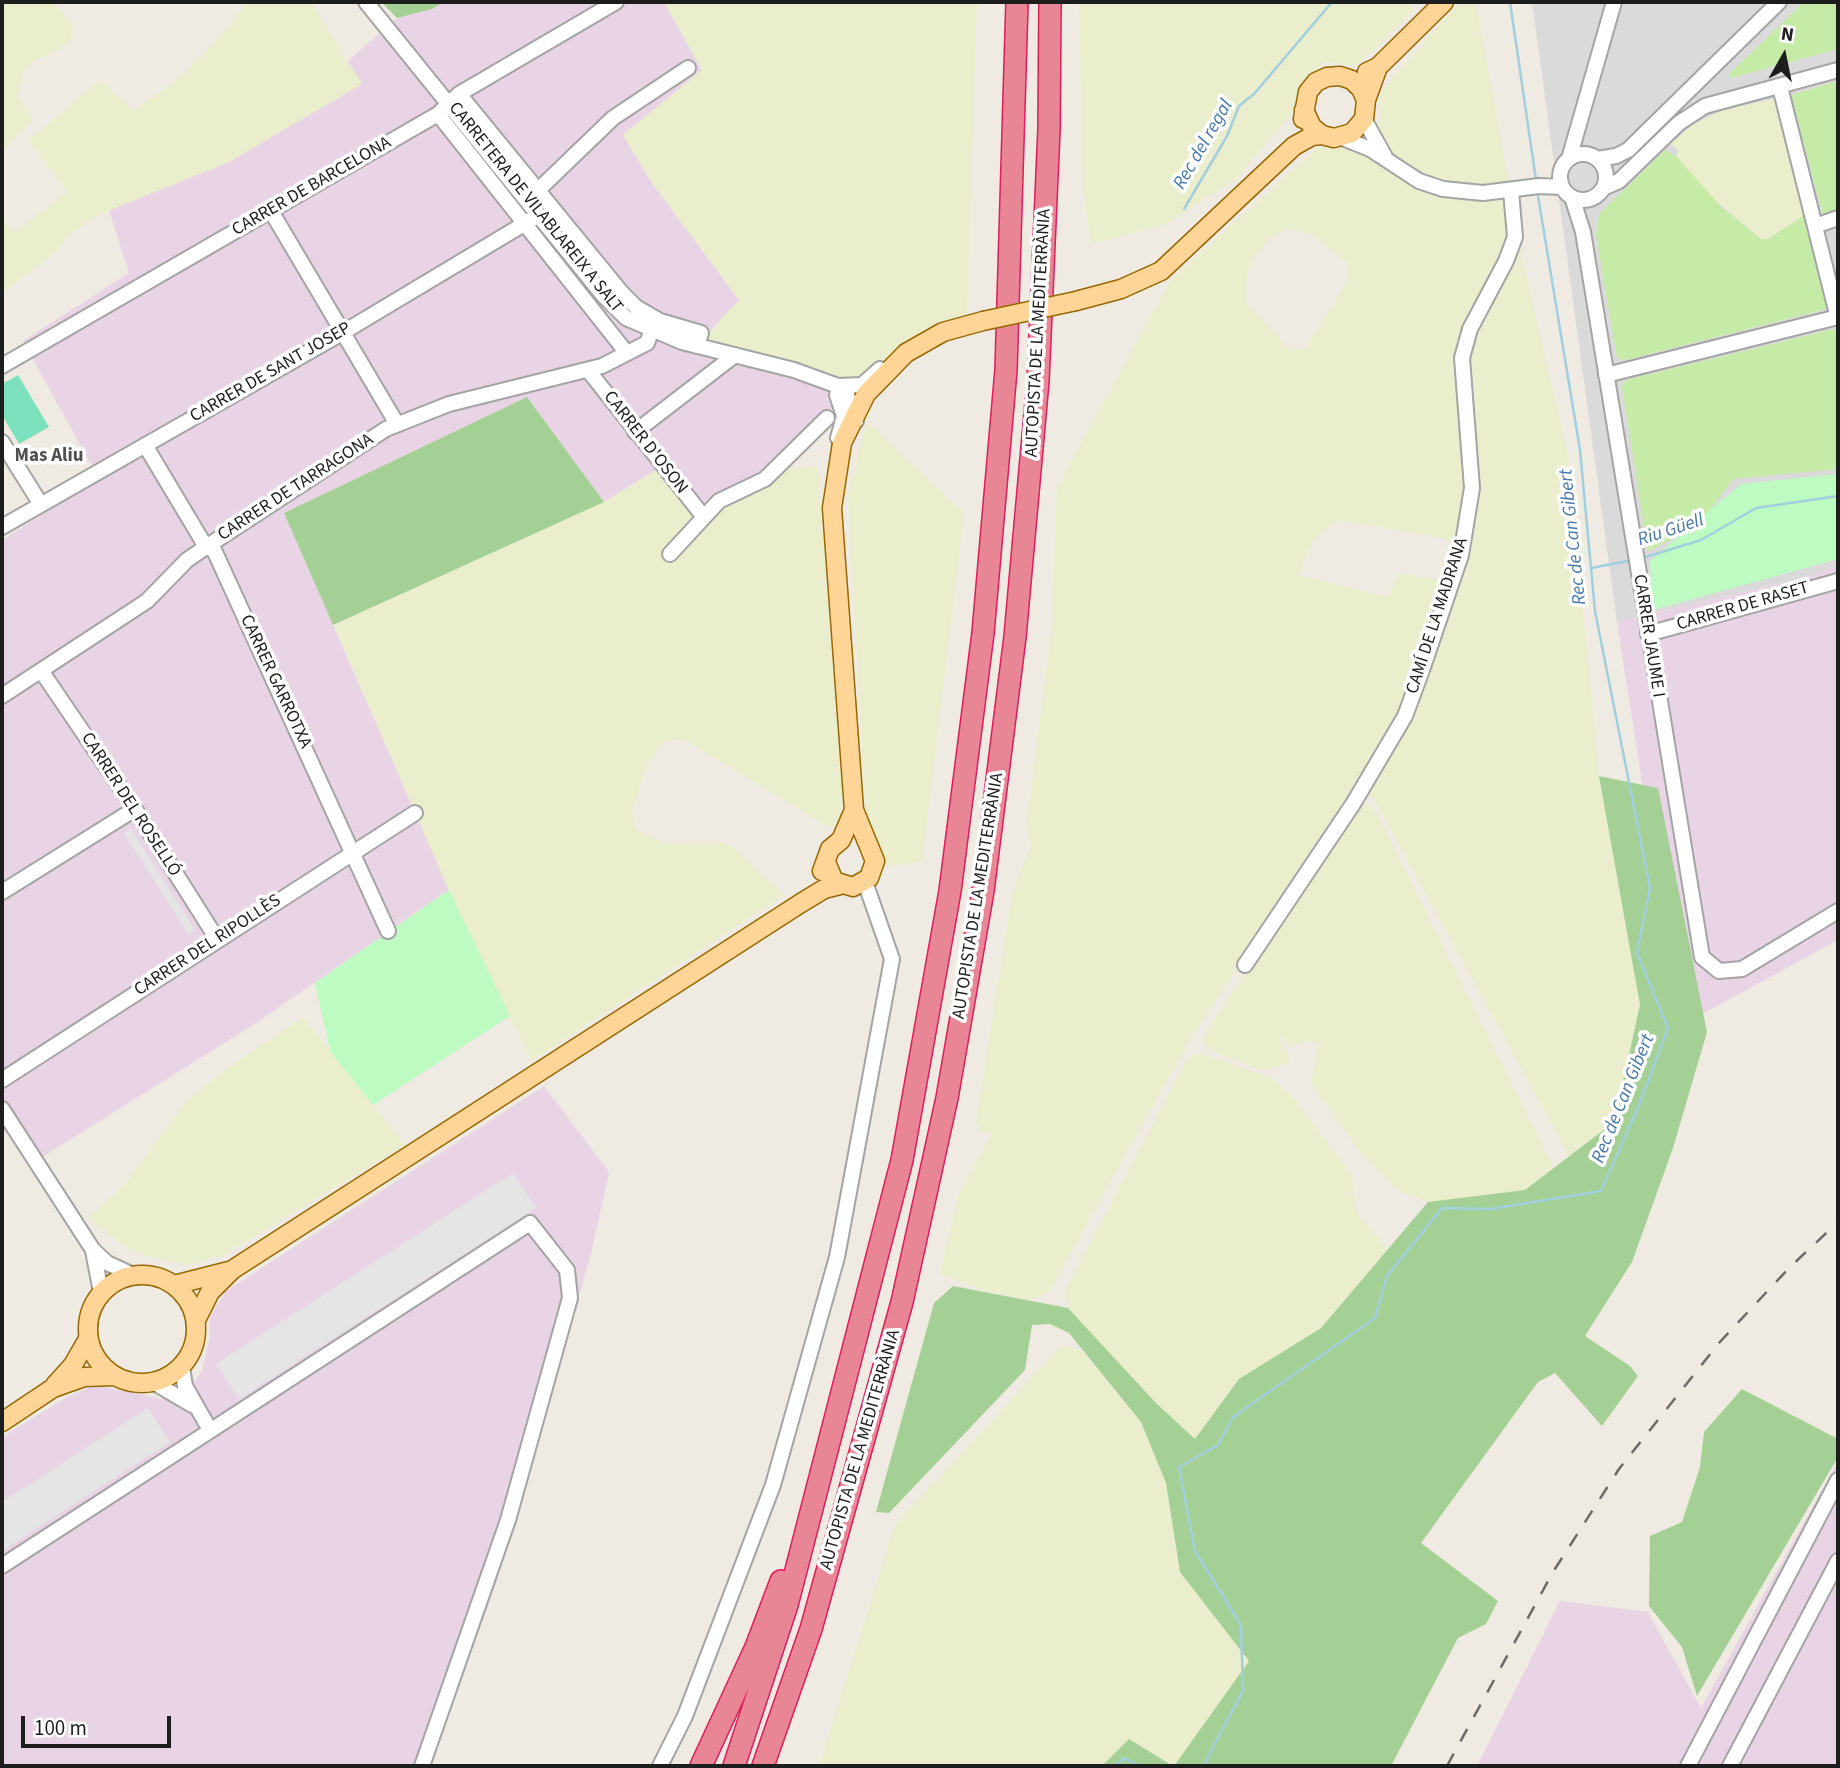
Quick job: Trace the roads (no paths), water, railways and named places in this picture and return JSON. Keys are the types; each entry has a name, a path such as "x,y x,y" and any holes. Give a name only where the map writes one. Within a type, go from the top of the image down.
{"highway":[{"name":"AUTOPISTA DE LA MEDITERRÀNIA","path":"734,1766 787,1605 902,1160 950,891 983,633 1003,408 1013,206 1017,2"},
{"name":"AUTOPISTA DE LA MEDITERRÀNIA","path":"763,1766 811,1629 918,1237 947,1098 983,891 1013,650 1038,381 1048,153 1050,2"},
{"path":"701,1766 756,1647 785,1569 808,1526"},
{"path":"778,1766 815,1659 811,1629"}],"main road":[{"path":"1346,78 1378,66 1444,2"},
{"path":"196,1320 188,1300 174,1285 161,1278 133,1275 101,1292 89,1314 88,1339 93,1353 114,1376 128,1382 153,1382 172,1375 182,1367 195,1340 196,1320 210,1292 232,1270 801,903 824,889 840,885 853,887 865,882 873,873 875,861 854,810 832,496 842,443 866,394 906,353 943,331 1121,289 1161,271 1294,146 1312,135 1340,137 1357,129 1364,119 1366,100 1378,66"},
{"path":"1294,146 1305,97 1316,82 1334,75 1346,78 1357,84 1366,100"},
{"path":"1304,110 1312,127 1322,135"},
{"path":"836,532 844,479 862,424 889,383 926,351 976,323"},
{"path":"801,903 826,862 830,849 841,840 854,810"},
{"path":"841,840 854,839 867,845"},
{"path":"826,862 830,876 840,885"},
{"path":"174,1285 232,1270"},
{"path":"53,1388 73,1365 88,1339"},
{"path":"2,1422 53,1388 84,1377 114,1376"}],"street":[{"name":"CARRETERA DE VILABLAREIX A SALT","path":"366,2 454,99 527,201 533,219 632,322 673,339 794,370 831,384"},
{"name":"CARRER DE BARCELONA","path":"2,366 438,114 454,99 616,2"},
{"path":"1569,159 1585,154 1597,159 1616,156 1628,150 1779,2"},
{"path":"1565,187 1569,159 1609,4"},
{"path":"527,201 612,118 688,68"},
{"path":"1340,137 1386,158 1408,175 1443,189 1470,193 1539,186 1565,187 1590,199 1603,188 1619,181 1679,123 1705,106 1838,70"},
{"path":"1606,375 1838,317 1780,87"},
{"path":"454,99 539,189 651,331 701,333 697,346"},
{"path":"438,114 533,219 626,352"},
{"path":"1364,119 1386,158"},
{"path":"1597,159 1606,175 1603,188"},
{"name":"CARRER JAUME I","path":"1565,187 1583,232 1702,957 1719,971 1742,970 1838,911"},
{"name":"CAMÍ DE LA MADRANA","path":"1245,965 1353,804 1405,716 1422,670 1461,555 1470,500 1471,455 1462,358 1470,329 1506,261 1515,237 1515,190"},
{"name":"CARRER JAUME I","path":"1583,232 1590,199"},
{"path":"271,211 397,424"},
{"path":"1815,226 1838,218"},
{"name":"CARRER DE SANT JOSEP","path":"2,527 342,333 533,219"},
{"path":"626,352 632,322"},
{"name":"CARRER DE TARRAGONA","path":"2,696 147,601 187,560 397,424 449,404 588,370 626,352 651,331"},
{"path":"831,384 862,385 901,350 925,336 943,331"},
{"path":"635,432 735,355"},
{"name":"CARRER D'OSON","path":"588,370 703,516"},
{"path":"831,384 855,412 856,421 842,465 844,479"},
{"path":"831,384 844,416 830,467 832,496"},
{"path":"670,554 719,501 765,479 827,418"},
{"path":"2,442 40,503"},
{"name":"CARRER GARROTXA","path":"145,445 206,547 214,550 388,931"},
{"name":"CARRER DE RASET","path":"1648,634 1838,581"},
{"name":"CARRER DEL ROSELLÓ","path":"42,672 135,809 216,939"},
{"path":"2,892 135,809"},
{"name":"CARRER DEL RIPOLLÈS","path":"2,1080 216,939 415,813"},
{"path":"660,1766 685,1716 774,1485 837,1258 892,959 865,882"},
{"path":"2,1109 93,1250 107,1263 133,1275"},
{"path":"2,1566 530,1223 567,1270 570,1298 508,1520 422,1766"},
{"path":"93,1250 101,1292"},
{"path":"182,1367 185,1386 193,1406 210,1430"},
{"path":"153,1382 193,1406"},
{"path":"1688,1766 1838,1480"},
{"path":"1730,1766 1838,1561"}],"waterway":[{"name":"Rec del regal","path":"1184,209 1227,136 1239,106 1254,94 1332,2"},
{"name":"Rec de Can Gibert","path":"1510,2 1536,180"},
{"name":"Rec de Can Gibert","path":"1203,1766 1243,1691 1241,1625 1195,1551 1179,1467 1218,1445 1233,1417 1375,1318 1387,1276 1442,1208 1491,1209 1601,1191 1638,1108 1668,1028 1637,953 1650,888 1595,611 1580,450 1537,190"},
{"name":"Riu Güell","path":"1642,558 1701,540 1756,508 1838,496"},
{"name":"Riu Güell","path":"1591,568 1633,560"},
{"name":"Rec de Can Gibert","path":"1115,1766 1124,1758 1139,1766"}],"railway":[{"path":"1447,1766 1553,1572 1619,1469 1719,1343 1789,1268 1838,1222"}],"district":[{"name":"Mas Aliu","path":"49,457"}]}
